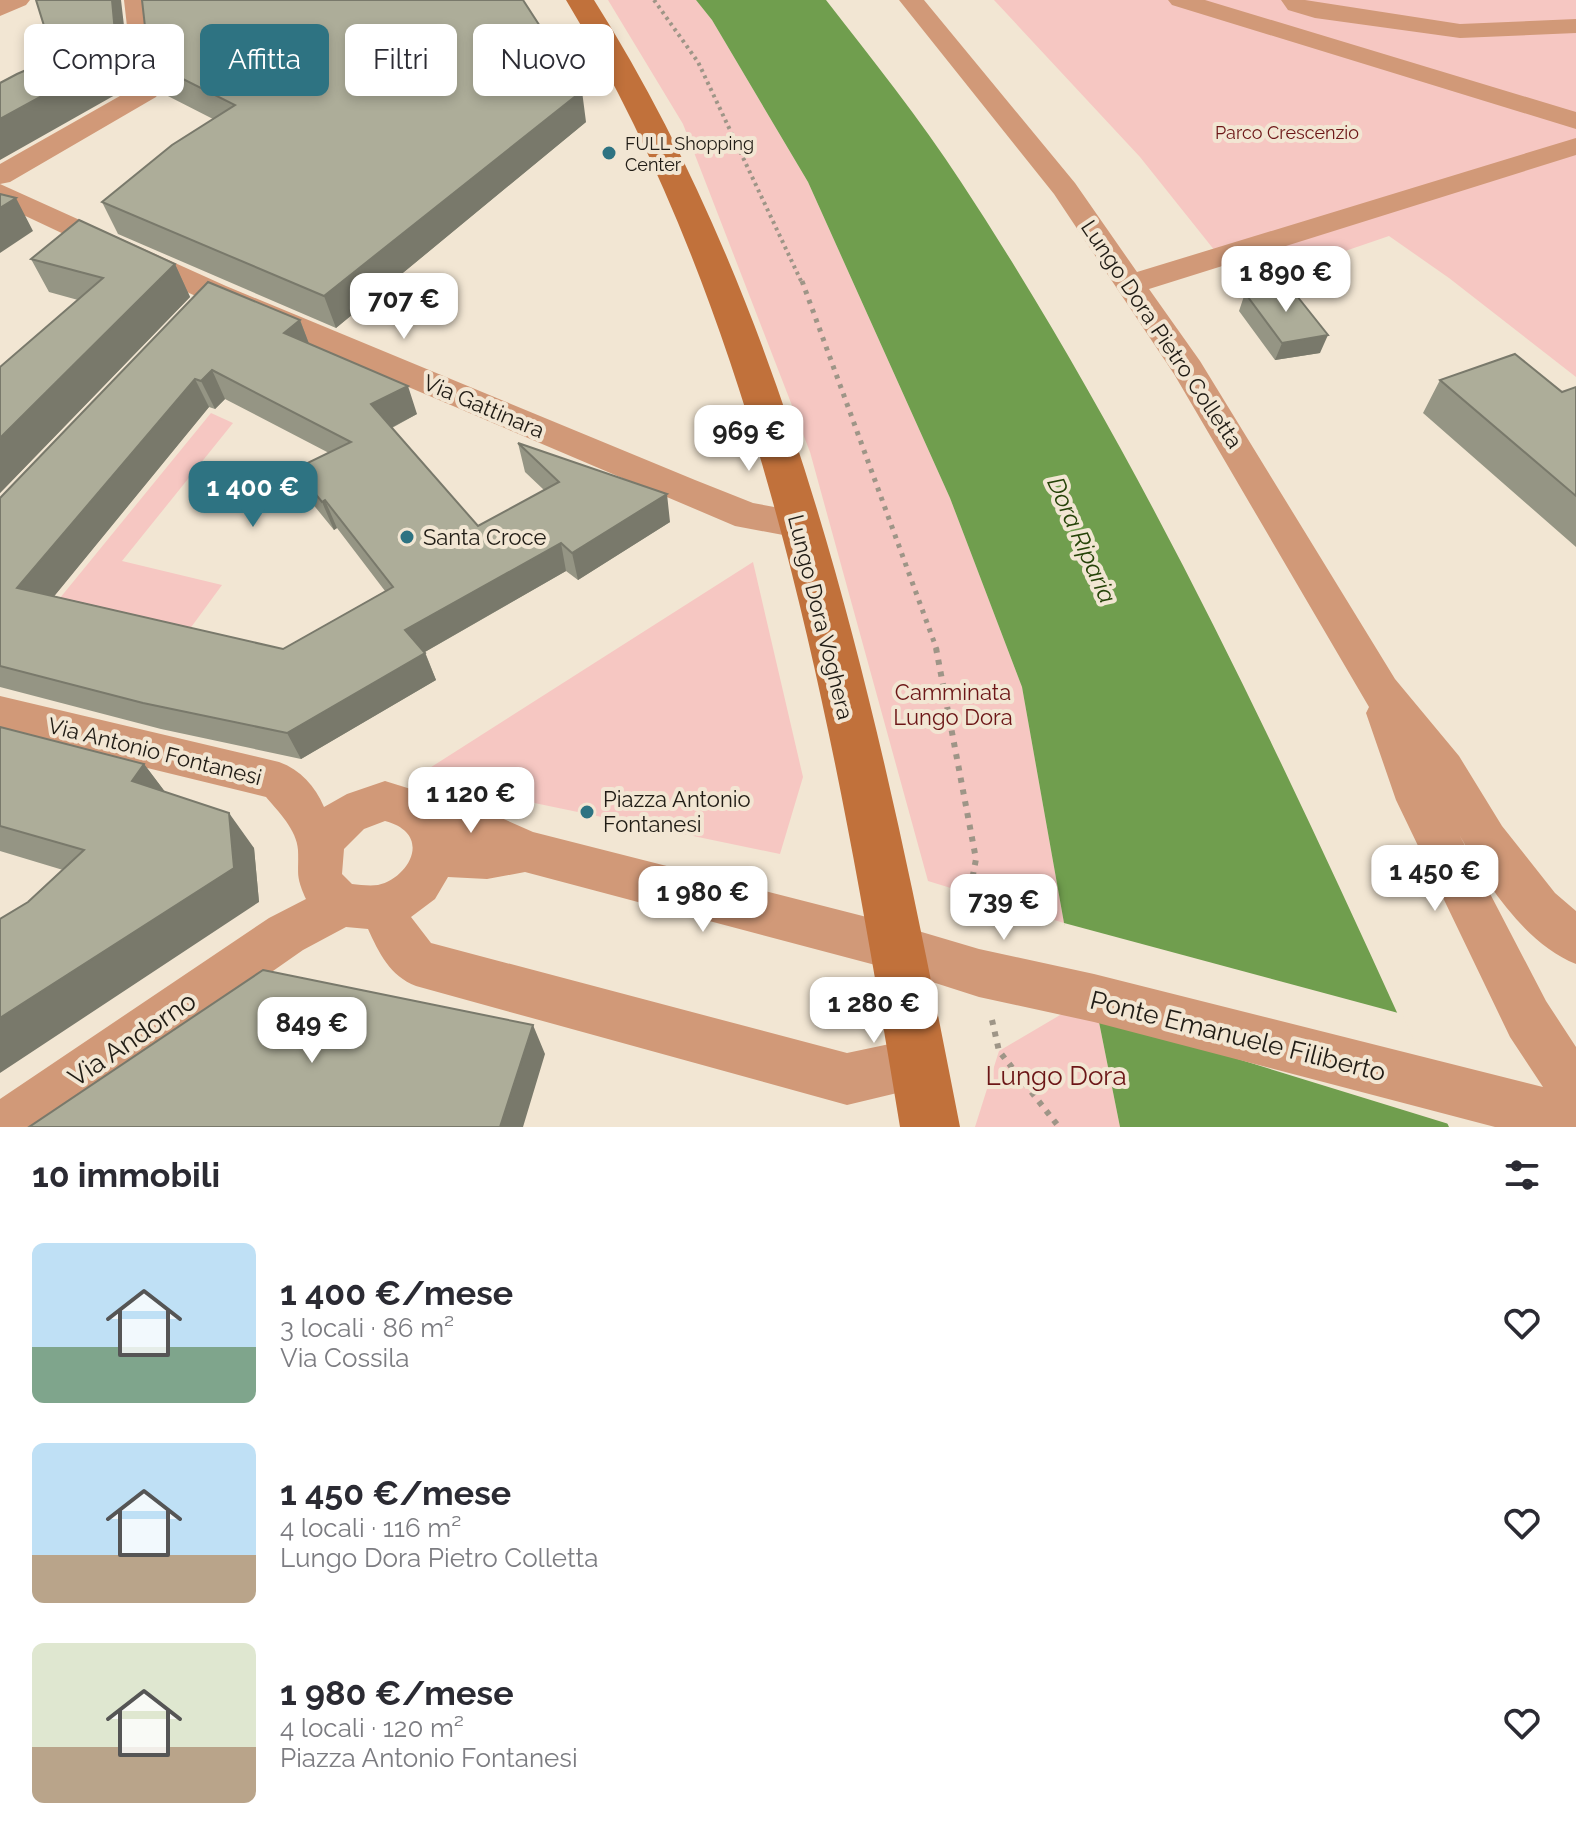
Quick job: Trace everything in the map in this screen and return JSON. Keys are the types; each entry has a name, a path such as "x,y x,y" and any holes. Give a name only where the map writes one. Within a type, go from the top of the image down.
{"street":[{"path":"0,9 18,0"},
{"path":"0,176 147,91 136,0"},
{"name":"Lungo Dora Voghera","path":"580,0 644,111 683,196 755,384 799,524 834,658 898,948 930,1127"},
{"name":"Lungo Dora Pietro Colletta","path":"911,0 1017,127 1132,284 1245,458 1380,691 1444,769 1486,840 1538,909 1576,941"},
{"path":"1180,0 1576,121"},
{"path":"1293,0 1296,5 1315,11 1576,48"},
{"path":"1563,1 1576,16"},
{"path":"1460,31 1576,26"},
{"path":"1132,284 1576,146"},
{"name":"Via Gattinara","path":"0,193 205,304 748,516 799,524"},
{"name":"Lungo Dora Pietro Colletta","path":"1380,691 1411,786 1528,1019 1576,1093"},
{"name":"Via Antonio Fontanesi","path":"0,714 279,781 302,806 321,849"},
{"path":"362,906 415,889 428,874 434,839 420,811 404,803 385,801 365,806 346,816 331,831 321,849 318,867 321,883 330,896 362,906 396,937 416,963 847,1079 918,1063"},
{"path":"434,839 487,858 525,851 898,948"},
{"name":"Via Andorno","path":"4,1127 286,934 362,906"},
{"name":"Ponte Emanuele Filiberto","path":"898,948 979,973 1094,998 1545,1114 1576,1126"}],"path":[{"path":"654,0 698,62 797,268 938,652 976,859 968,901 979,973 999,1051 1059,1127"}],"green space":[{"name":"Camminata Lungo Dora","path":"608,0 696,0 712,20 808,182 950,498 1022,687 1064,923 928,881 810,452 683,124"},
{"name":"Parco Crescenzio","path":"994,0 1576,0 1576,377 1449,278 1389,236 1243,286 1140,157"},
{"path":"211,413 233,423 122,561 222,585 181,641 51,609"},
{"path":"753,562 803,777 780,854 414,778"},
{"name":"Lungo Dora","path":"1072,1008 1098,1017 1120,1127 975,1127 999,1051"}],"water":[{"name":"Dora Riparia","path":"696,0 826,0 961,182 1032,295 1163,527 1282,765 1449,1127 1120,1127 1098,1017 1064,923 1022,687 950,498 808,182 712,20"}],"pier":[{"path":"1064,923 1402,1014 1452,1125 1092,1014 1066,939"}],"building":[{"path":"36,0 112,0 114,24 43,24"},
{"path":"142,0 523,0 539,24 473,24 473,96 576,96 324,296 102,202 172,145 235,105 217,96 329,96 329,24 200,24 200,88 184,80 184,24 145,24"},
{"path":"24,71 24,96 42,96 0,119 0,83"},
{"path":"0,194 16,198 0,208"},
{"path":"79,220 175,264 0,438 0,367 103,278 31,259"},
{"path":"208,282 300,320 284,333 408,386 371,404 478,526 559,482 518,443 667,494 572,553 561,543 405,630 425,653 287,733 143,703 0,666 0,498","holes":["212,370 351,442 295,469 322,502 325,500 393,587 283,649 17,588 195,379 201,381"]},
{"path":"1289,286 1328,335 1282,343 1245,293"},
{"path":"1515,354 1562,392 1576,387 1576,496 1440,380"},
{"path":"0,727 144,764 132,781 229,813 234,868 0,1018 0,919 28,902 84,850 0,826"},
{"path":"263,970 533,1025 500,1127 29,1127"}],"place":[{"name":"FULL Shopping Center","path":"609,153"},
{"name":"Santa Croce","path":"407,537"},
{"name":"Piazza Antonio Fontanesi","path":"587,812"}]}
